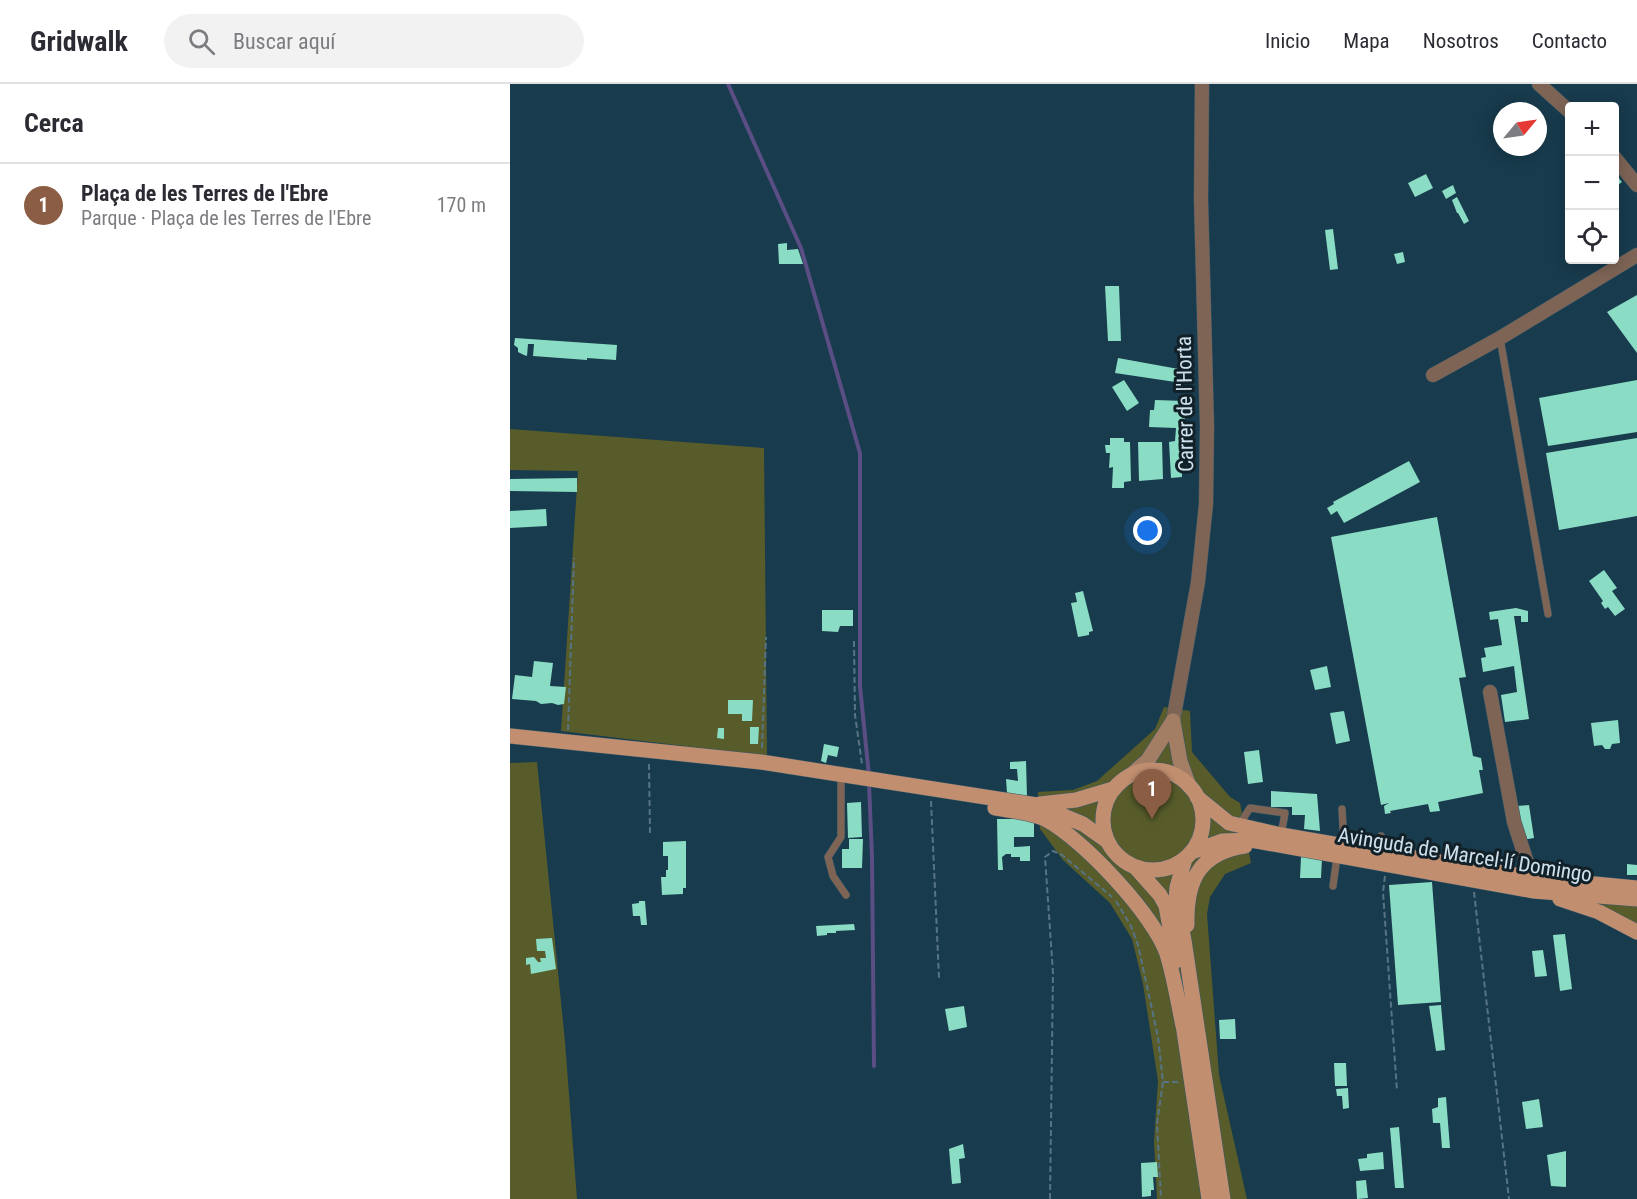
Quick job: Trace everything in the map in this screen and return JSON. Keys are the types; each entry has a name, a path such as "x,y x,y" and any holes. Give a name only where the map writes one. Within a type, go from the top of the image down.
{"main road":[{"path":"510,736 649,749 734,753 761,762 833,770 869,779 1037,805 1083,824 1107,841 1119,857 1136,867 1160,895 1166,906 1177,964 1183,1026 1209,1199"},
{"path":"1037,805 1076,800 1113,789 1131,775 1151,770 1165,771 1178,777 1229,823 1284,841"},
{"path":"1107,841 1103,814 1105,803 1113,789"},
{"path":"938,790 971,804 1044,818 1074,840 1139,906 1160,939 1166,954 1183,1026"},
{"path":"1193,791 1202,811 1203,825 1199,839 1188,855 1177,887 1176,900 1223,1199"},
{"path":"1136,867 1162,870 1188,855 1222,841 1236,839 1284,841"},
{"path":"1184,940 1190,888 1193,879 1210,860 1222,852 1243,846 1284,841"},
{"name":"Avinguda de Marcel·lí Domingo","path":"1284,841 1384,859 1473,880 1533,884 1637,899"},
{"path":"1384,859 1533,884 1637,888"},
{"path":"1533,884 1599,912 1637,932"}],"street":[{"name":"Carrer de l'Horta","path":"1173,721 1198,582 1206,504 1207,426 1201,200 1202,84"},
{"path":"1539,84 1565,108"},
{"path":"1619,164 1637,185"},
{"path":"1433,375 1500,338 1637,255"},
{"path":"1490,692 1514,822 1533,884"},
{"path":"1131,775 1148,760 1173,721"},
{"path":"1173,721 1180,761 1193,791"}],"lane":[{"path":"1500,338 1548,614"},
{"path":"833,770 841,837 828,857 833,876 846,895"},
{"path":"1238,826 1250,808 1285,813 1284,841"},
{"path":"1333,886 1340,851 1342,809"},
{"path":"1381,836 1384,859"}],"path":[{"path":"568,741 574,558"},
{"path":"761,762 766,637"},
{"path":"854,641 855,715 861,752 869,779"},
{"path":"649,749 650,834"},
{"path":"938,790 939,978"},
{"path":"1050,1199 1053,973 1045,857 1053,851 1062,855 1093,879 1115,900 1136,936 1158,1037 1163,1082 1157,1123 1161,1199"},
{"path":"1384,859 1383,892 1397,1091"},
{"path":"1473,880 1509,1199"}],"green space":[{"path":"510,429 764,448 767,756 561,731 578,471 510,470"},
{"path":"1164,707 1190,711 1192,752 1230,797 1240,803 1251,863 1225,874 1210,897 1207,914 1219,1075 1247,1199 1157,1199 1154,1142 1158,1081 1143,984 1132,939 1110,903 1063,860 1040,829 1038,792 1073,790 1097,781 1155,729"},
{"path":"537,762 565,1042 577,1199 510,1199 510,763"},
{"path":"1574,899 1637,905 1637,928"}],"building":[{"path":"1426,174 1433,188 1415,197 1408,183"},
{"path":"1453,185 1456,193 1446,199 1442,191"},
{"path":"1457,197 1469,221 1464,224 1452,200"},
{"path":"1333,229 1338,269 1330,270 1325,230"},
{"path":"787,243 787,250 798,249 803,264 779,264 778,244"},
{"path":"1403,252 1405,262 1397,264 1394,254"},
{"path":"1105,286 1119,286 1121,341 1108,341"},
{"path":"1637,295 1637,353 1607,312"},
{"path":"515,338 617,345 616,360 533,356 534,344 528,344 527,356 518,352 518,348 514,345"},
{"path":"1118,358 1184,370 1182,383 1115,373"},
{"path":"1124,380 1139,403 1127,411 1112,387"},
{"path":"1637,380 1637,432 1548,446 1539,398"},
{"path":"1155,400 1185,401 1185,441 1181,442 1182,477 1171,478 1169,442 1175,441 1176,428 1149,427 1150,410 1154,410"},
{"path":"1110,438 1124,438 1124,442 1130,442 1131,481 1124,482 1124,488 1112,488 1113,467 1109,468 1110,453 1106,453 1105,445 1110,445"},
{"path":"1637,438 1637,516 1559,530 1546,453"},
{"path":"1138,442 1162,442 1163,479 1139,481"},
{"path":"1409,461 1420,482 1344,523 1337,511 1331,515 1327,508 1334,504 1333,502"},
{"path":"577,478 577,492 510,491 510,479"},
{"path":"546,509 547,526 510,528 510,511"},
{"path":"1437,517 1466,677 1459,678 1473,756 1481,758 1483,770 1479,770 1483,793 1438,802 1440,811 1430,812 1428,804 1385,814 1384,806 1389,803 1381,805 1331,537"},
{"path":"1604,570 1617,588 1612,591 1625,609 1615,616 1608,607 1605,609 1601,603 1603,601 1589,581"},
{"path":"1083,591 1093,631 1089,632 1089,635 1078,637 1071,603 1077,602 1075,593"},
{"path":"1516,608 1528,611 1528,622 1521,622 1521,616 1514,616 1529,719 1505,722 1501,695 1517,692 1514,666 1483,672 1481,658 1486,657 1484,648 1502,645 1498,619 1490,620 1489,612"},
{"path":"822,610 853,610 853,626 840,626 838,632 822,631"},
{"path":"534,661 553,663 550,686 566,687 564,704 541,704 536,701 512,699 515,675 532,677"},
{"path":"1327,666 1331,687 1315,690 1310,670"},
{"path":"728,700 753,700 752,721 742,721 742,714 728,714"},
{"path":"1344,711 1350,741 1336,744 1330,713"},
{"path":"1618,720 1620,743 1612,744 1610,749 1605,749 1602,745 1594,746 1591,723"},
{"path":"750,727 759,727 758,744 750,744"},
{"path":"718,728 724,728 724,739 717,738"},
{"path":"824,744 839,747 837,757 828,755 826,763 821,761"},
{"path":"1259,750 1263,782 1248,784 1244,752"},
{"path":"1026,761 1027,796 1007,793 1006,779 1018,781 1017,769 1010,769 1010,762"},
{"path":"1271,791 1317,794 1320,831 1304,829 1305,815 1292,815 1292,807 1271,807"},
{"path":"861,802 862,837 848,838 847,803"},
{"path":"1529,805 1534,838 1522,840 1517,806"},
{"path":"997,819 1034,819 1034,837 1014,837 1014,847 1030,846 1030,861 1020,861 1020,857 1011,857 1011,854 1006,854 1002,857 1003,870 998,870"},
{"path":"849,839 863,839 862,868 842,868 842,849 849,849"},
{"path":"686,841 686,888 683,888 683,894 662,895 661,877 666,877 666,870 668,870 668,856 663,856 663,842"},
{"path":"1301,857 1322,858 1321,878 1300,878"},
{"path":"1627,864 1637,865 1637,875 1627,875"},
{"path":"1432,882 1441,1002 1398,1005 1389,885"},
{"path":"639,901 645,901 647,925 641,925 640,916 633,916 632,904 639,903"},
{"path":"854,924 855,930 836,931 836,933 817,936 816,926"},
{"path":"1565,934 1572,989 1560,991 1553,935"},
{"path":"552,938 556,969 531,974 530,964 526,965 526,958 534,957 541,962 540,958 546,958 545,951 537,951 536,939"},
{"path":"1543,950 1547,976 1535,977 1532,951"},
{"path":"1441,1005 1445,1050 1436,1051 1429,1006"},
{"path":"964,1006 967,1027 949,1031 945,1009"},
{"path":"1235,1019 1236,1039 1220,1039 1219,1020"},
{"path":"1334,1063 1346,1063 1347,1086 1335,1086"},
{"path":"1348,1088 1349,1108 1343,1109 1342,1096 1337,1096 1336,1089"},
{"path":"1446,1097 1450,1148 1442,1148 1440,1123 1433,1123 1432,1109 1438,1107 1438,1098"},
{"path":"1539,1099 1543,1127 1526,1129 1522,1102"},
{"path":"1399,1127 1404,1188 1395,1188 1390,1128"},
{"path":"963,1144 965,1158 959,1159 961,1183 952,1184 949,1149"},
{"path":"1566,1151 1566,1187 1551,1186 1547,1155"},
{"path":"1383,1152 1384,1169 1360,1171 1358,1159 1367,1158 1367,1154"},
{"path":"1157,1162 1158,1177 1153,1177 1154,1190 1151,1190 1151,1196 1142,1197 1141,1163"},
{"path":"1366,1180 1368,1198 1357,1199 1356,1181"}],"waterway":[{"path":"728,84 801,248 860,453 860,686 869,776"},
{"path":"869,783 874,1066"}],"place":[{"name":"Plaça de les Terres de l'Ebre","path":"1152,819"}]}
